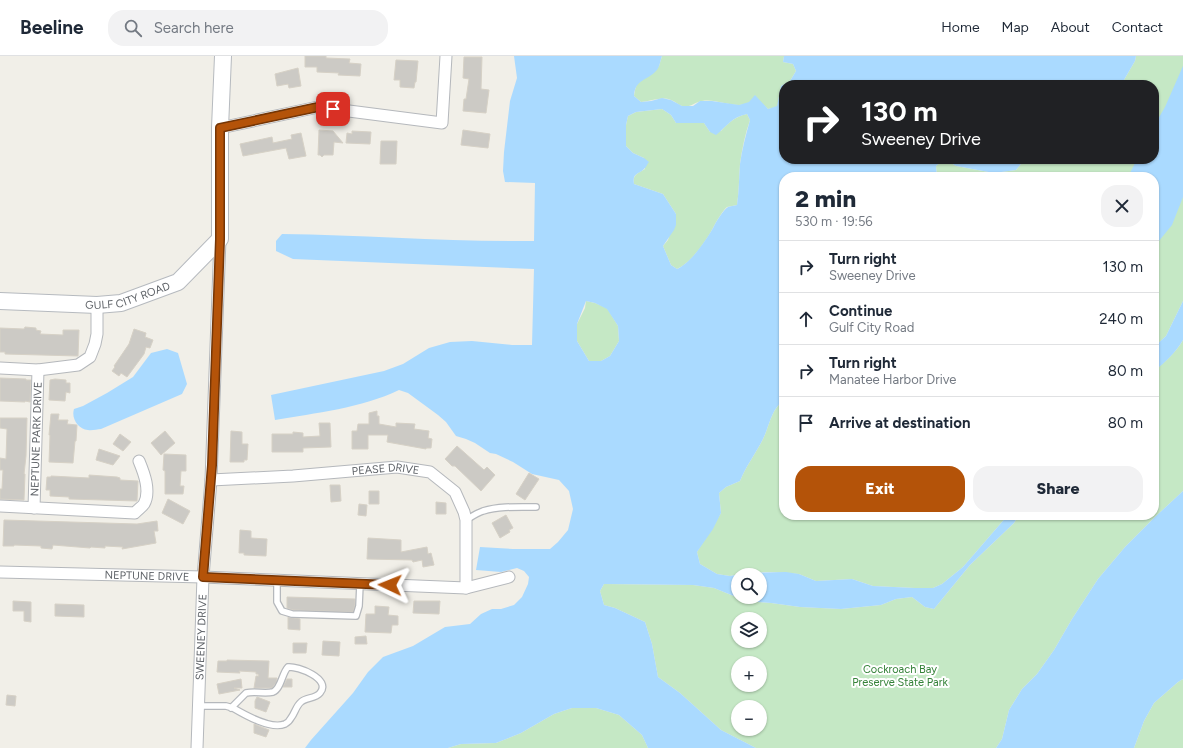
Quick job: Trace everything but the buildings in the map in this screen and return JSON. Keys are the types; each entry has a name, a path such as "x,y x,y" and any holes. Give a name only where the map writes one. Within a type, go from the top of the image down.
{"street":[{"path":"220,239 220,128 223,56"},
{"path":"220,128 318,107 442,123 446,56"},
{"name":"GULF CITY ROAD","path":"0,301 97,305 121,303 178,282 220,239"},
{"name":"SWEENEY DRIVE","path":"197,748 203,577 211,480 220,239"},
{"name":"NEPTUNE PARK DRIVE","path":"0,368 38,370 78,365 90,357 95,344 97,305"},
{"name":"NEPTUNE PARK DRIVE","path":"34,508 38,370"},
{"name":"NEPTUNE PARK DRIVE","path":"0,506 135,513 144,504 147,492 146,479 139,461"},
{"name":"PEASE DRIVE","path":"211,480 293,476 397,467 430,472 455,492 464,512 466,520 466,588"},
{"name":"NEPTUNE DRIVE","path":"0,572 203,577 466,588 509,577"}],"lane":[{"path":"466,520 482,512 493,509 510,507 536,507"},
{"path":"277,580 277,602 282,611 292,614 356,616 359,606 360,584"},
{"path":"198,706 226,706 266,724 285,724 292,717 301,702 321,693 321,682 318,677 310,673 292,666 288,667 283,674 277,689 273,692 246,692 231,708"}],"green space":[{"path":"662,56 784,56 783,62 793,64 796,71 791,80 779,80 779,96 777,107 768,109 760,102 739,105 707,101 685,106 664,98 641,102 634,96 637,84 659,66"},
{"path":"1136,56 1183,56 1183,301 1166,336 1159,342 1159,172 1001,172 1016,170 1021,164 1159,164 1159,80 1124,80 1135,61"},
{"path":"662,109 671,115 676,123 704,123 710,132 721,131 732,120 739,116 747,114 750,120 745,136 740,164 737,205 727,207 725,209 698,251 688,262 677,269 671,265 663,246 668,240 676,214 663,194 634,184 635,176 645,169 644,158 633,153 626,146 626,125 628,116 636,112"},
{"path":"938,164 953,164 956,166 989,172 937,172 936,166"},
{"path":"586,301 607,308 618,326 619,341 610,356 601,361 589,361 577,341 577,324 585,308"},
{"name":"Cockroach Bay Preserve State Park","path":"1183,340 1183,491 1159,513 1159,367 1170,357"},
{"path":"779,405 779,520 1004,520 963,567 942,584 933,588 873,586 852,579 816,581 799,574 767,572 767,568 731,568 731,576 717,574 700,564 697,552 721,513 719,493 726,487 740,481 763,439 771,418"},
{"name":"Cockroach Bay Preserve State Park","path":"1016,520 1152,520 1125,547 1098,579 1054,650 1037,674 1022,689 1009,710 1002,739 996,748 756,748 733,736 767,736 767,700 731,700 731,735 721,730 680,693 658,677 652,644 645,622 615,608 604,605 600,591 604,584 693,585 714,588 731,595 731,604 767,604 767,603 800,607 841,609 881,605 896,599 912,597 925,607 934,609 970,565"},
{"path":"1183,679 1183,748 1134,748 1144,721 1154,703"},
{"path":"572,708 596,708 619,715 642,735 648,748 448,748 461,744 496,743 521,733 554,714"}],"water":[{"path":"514,56 662,56 656,71 639,83 635,90 634,96 641,102 662,98 671,100 682,106 693,106 700,101 712,101 739,105 749,102 755,95 768,109 777,106 779,96 779,164 938,164 936,166 937,172 779,172 779,405 771,418 763,439 740,481 726,487 719,493 721,513 713,529 697,552 700,564 717,574 731,576 731,595 714,588 693,585 604,584 600,591 604,605 615,608 645,622 652,644 658,677 680,693 721,730 756,748 648,748 642,735 619,715 596,708 572,708 554,714 521,733 496,743 461,744 448,748 305,748 353,693 368,672 383,657 413,646 445,627 470,624 481,614 492,609 501,609 514,605 522,597 528,584 529,577 524,571 517,568 501,572 476,570 480,547 550,549 568,530 573,509 569,491 559,480 532,474 513,462 496,454 490,453 475,443 456,436 446,422 438,415 408,393 399,390 354,406 275,420 271,395 384,371 403,364 429,348 450,342 472,341 512,345 532,345 534,269 293,259 276,251 276,241 282,234 534,241 535,183 505,182 503,171 510,101 517,78","holes":["662,109 671,115 676,123 704,123 710,132 716,135 737,117 747,114 750,120 740,164 737,205 728,207 724,211 698,251 688,262 677,269 671,265 663,246 674,230 676,225 676,214 663,194 634,184 634,177 636,174 643,170 649,162 633,153 626,146 626,125 628,116 636,112","586,301 595,303 607,309 618,326 619,341 610,356 601,361 589,361 577,341 577,324"]},
{"path":"784,56 1136,56 1135,61 1124,80 791,80 796,71 793,64 783,62"},
{"path":"1183,66 1183,197 1172,225 1159,241 1159,172 1130,172 1134,164 1159,164 1159,117"},
{"path":"953,164 1021,164 1016,170 989,172 956,166"},
{"path":"1183,301 1183,340 1170,357 1159,367 1159,342 1166,336"},
{"path":"167,349 178,353 187,384 182,394 101,429 88,430 81,428 78,425 74,419 74,409 83,406 107,393 133,377 151,353"},
{"path":"1183,491 1183,679 1154,703 1144,721 1134,748 996,748 1002,739 1009,710 1022,689 1037,674 1054,650 1098,579 1125,547 1152,520 1159,520 1159,513"},
{"path":"1004,520 1016,520 970,565 934,609 925,607 912,597 896,599 881,605 841,609 800,607 767,603 767,572 786,572 799,574 816,581 852,579 873,586 933,588 942,584 963,567"}],"route":[{"path":"333,109 318,107 220,128 220,239 212,465 203,577 390,585"}]}
